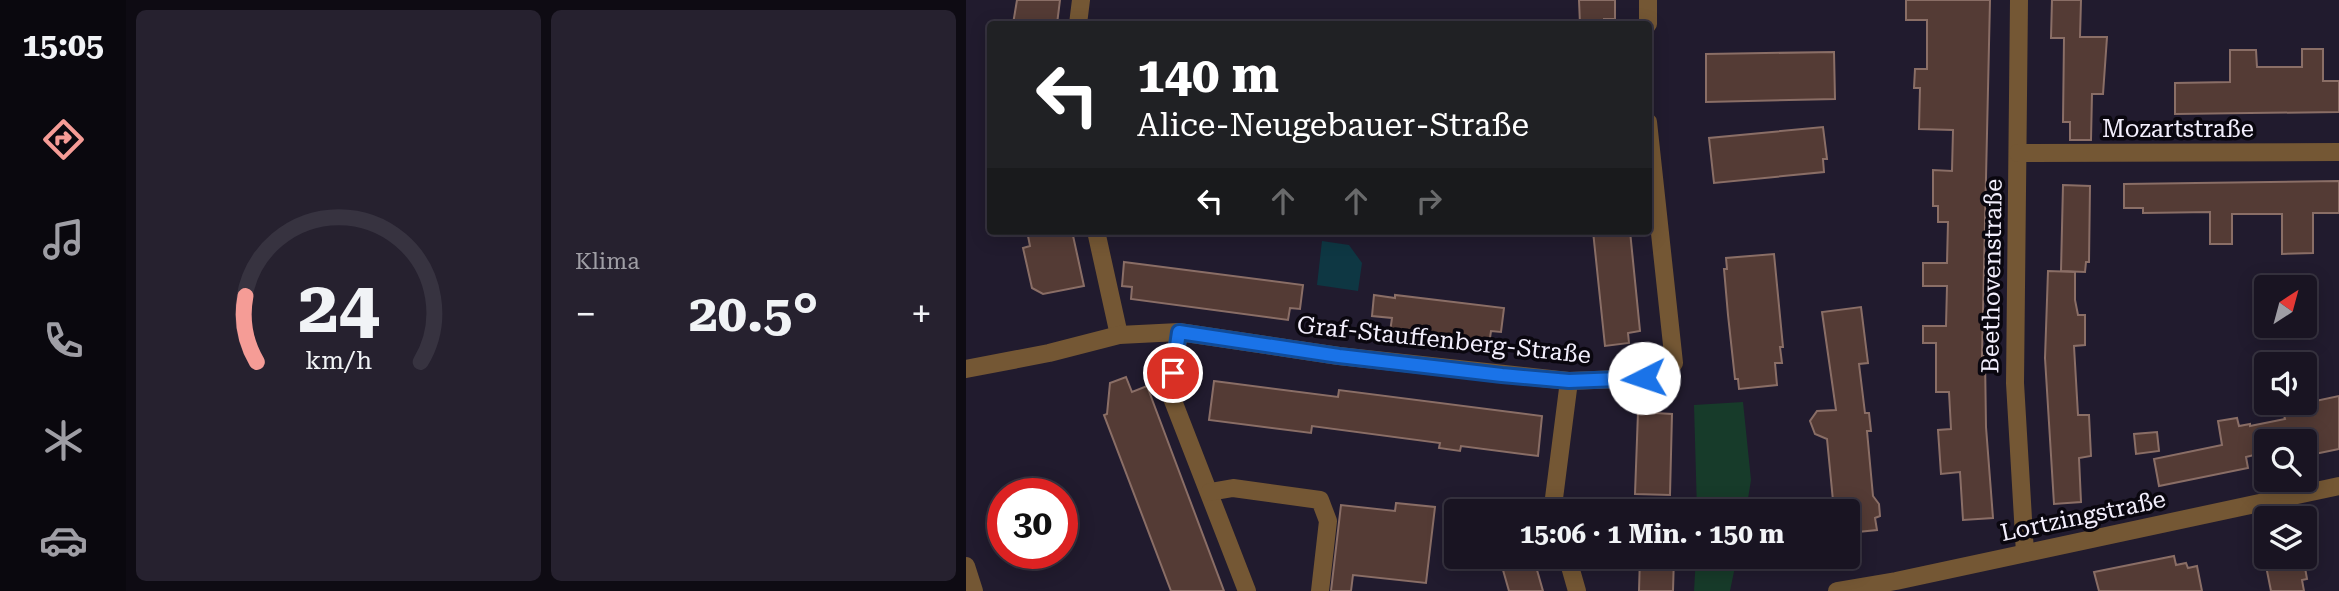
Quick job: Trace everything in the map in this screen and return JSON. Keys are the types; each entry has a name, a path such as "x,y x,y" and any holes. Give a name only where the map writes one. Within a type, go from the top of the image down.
{"street":[{"path":"1078,21 1081,0"},
{"path":"1648,0 1648,21"},
{"name":"Beethovenstraße","path":"2019,0 2015,383 2025,553"},
{"name":"Mozartstraße","path":"2018,153 2339,152"},
{"name":"Graf-Stauffenberg-Straße","path":"966,369 1049,353 1119,335 1179,332 1339,356 1569,381 1644,378 1666,373 1674,363 1652,167"},
{"path":"1097,235 1119,335"},
{"path":"1179,332 1170,393 1247,591"},
{"path":"1554,499 1569,381"},
{"name":"Lortzingstraße","path":"1837,591 1908,579 2339,486"},
{"path":"1210,492 1233,488 1320,500 1328,521 1320,591"},
{"path":"966,566 974,591"},
{"path":"1571,569 1577,591"}],"green space":[{"path":"1743,402 1751,480 1748,499 1697,499 1694,405"},
{"path":"1695,569 1735,569 1730,591 1694,591"}],"water":[{"path":"1322,241 1349,245 1362,263 1358,291 1317,285"}],"building":[{"path":"1017,0 1060,0 1057,21 1014,21"},
{"path":"1579,0 1615,0 1615,19 1580,21"},
{"path":"1906,0 1990,0 1982,356 1985,356 1986,427 1993,518 1963,520 1960,472 1941,474 1938,430 1951,429 1949,392 1936,392 1936,343 1923,343 1923,326 1946,326 1947,286 1923,286 1923,263 1947,263 1948,222 1938,222 1938,206 1933,206 1933,170 1952,171 1953,130 1919,129 1920,88 1914,88 1915,69 1927,69 1927,20 1906,20"},
{"path":"2052,0 2081,0 2080,37 2107,37 2103,94 2092,94 2091,140 2070,140 2070,122 2063,122 2064,38 2051,38"},
{"path":"2302,49 2323,49 2323,81 2339,81 2339,112 2175,114 2175,83 2230,82 2230,50 2256,50 2257,67 2302,67"},
{"path":"1834,52 1835,99 1706,102 1706,54"},
{"path":"1823,127 1827,159 1823,159 1824,172 1714,183 1709,138"},
{"path":"2339,181 2339,213 2313,213 2313,253 2282,254 2282,214 2232,214 2232,244 2210,244 2210,212 2143,213 2143,208 2124,208 2124,184"},
{"path":"2063,185 2090,186 2089,262 2086,262 2085,272 2061,271"},
{"path":"1028,235 1073,235 1084,286 1043,294 1032,288 1023,248 1030,246"},
{"path":"1593,235 1630,235 1640,331 1628,333 1629,343 1605,346"},
{"path":"1774,254 1783,347 1780,347 1782,363 1775,363 1777,385 1739,389 1738,379 1735,379 1728,315 1724,269 1727,269 1726,258"},
{"path":"1124,262 1303,285 1300,309 1290,308 1288,320 1131,299 1132,287 1122,286"},
{"path":"2048,271 2075,272 2078,315 2085,315 2085,345 2074,346 2078,415 2089,415 2091,456 2079,458 2081,502 2054,504 2045,358"},
{"path":"1374,295 1504,308 1501,332 1491,331 1489,345 1390,332 1392,318 1372,316"},
{"path":"1861,307 1868,363 1859,364 1865,413 1869,413 1871,431 1867,431 1873,496 1879,504 1880,516 1875,518 1877,530 1860,532 1860,499 1833,499 1827,439 1815,434 1810,421 1817,411 1836,410 1822,312"},
{"path":"1126,377 1132,392 1147,386 1224,591 1171,591 1104,415 1107,414 1110,383"},
{"path":"1214,381 1338,397 1339,390 1542,416 1538,456 1461,446 1460,451 1439,448 1440,443 1312,426 1311,433 1209,420"},
{"path":"2339,396 2339,449 2317,454 2317,429 2254,429 2254,455 2246,457 2248,468 2159,486 2154,459 2222,445 2218,421 2237,418 2239,426 2250,426 2285,419 2284,415 2317,415 2317,401"},
{"path":"1638,412 1672,414 1670,495 1635,494"},
{"path":"2157,432 2159,451 2136,454 2134,434"},
{"path":"1396,503 1435,507 1426,583 1353,575 1351,591 1331,591 1341,505 1395,511"},
{"path":"2174,556 2176,565 2186,563 2188,568 2197,566 2202,591 2099,591 2094,572"},
{"path":"1503,569 1537,569 1543,591 1509,591"},
{"path":"1640,569 1674,569 1673,591 1639,591"},
{"path":"2267,569 2305,569 2307,579 2302,580 2304,591 2271,591"}],"route":[{"path":"1173,373 1179,332 1339,356 1502,375 1569,381 1644,378"}]}
